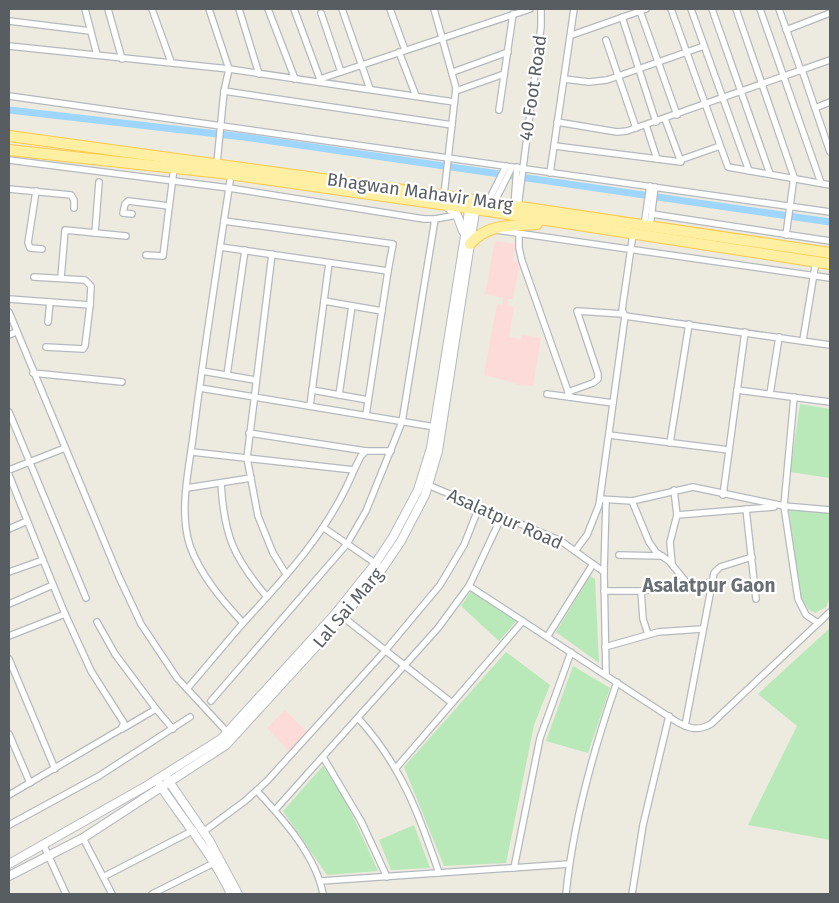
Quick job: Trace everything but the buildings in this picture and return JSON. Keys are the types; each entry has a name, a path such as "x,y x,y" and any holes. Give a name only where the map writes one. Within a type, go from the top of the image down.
{"main road":[{"name":"Bhagwan Mahavir Marg","path":"9,136 217,163 444,200"},
{"name":"Bhagwan Mahavir Marg","path":"9,150 516,207 830,253"},
{"name":"Bhagwan Mahavir Marg","path":"479,204 558,223 830,264"},
{"path":"467,241 490,228 558,223"}],"street":[{"path":"85,9 97,56"},
{"path":"108,9 122,59"},
{"path":"152,9 170,62"},
{"path":"209,9 229,69 224,92 217,163"},
{"path":"239,9 259,74"},
{"path":"268,9 295,79"},
{"path":"294,9 320,81"},
{"path":"342,9 370,89"},
{"path":"390,9 416,96"},
{"path":"434,9 453,72 456,91 444,200 457,215 467,241"},
{"path":"320,81 362,64 443,36 530,9"},
{"name":"40 Foot Road","path":"516,207 517,191 514,169 541,27 541,9"},
{"path":"550,172 572,35 574,9"},
{"path":"671,9 728,168 794,177 830,185"},
{"path":"691,9 749,171"},
{"path":"712,9 770,174"},
{"path":"736,9 794,177 787,232"},
{"path":"760,9 821,183"},
{"path":"779,9 830,152"},
{"path":"572,35 643,10 658,62 677,115"},
{"path":"321,13 341,72"},
{"path":"786,30 830,13"},
{"path":"499,110 513,14"},
{"path":"622,18 656,122"},
{"path":"9,21 90,31"},
{"path":"606,40 636,128"},
{"path":"9,46 229,69 454,102"},
{"path":"564,79 598,82 704,46"},
{"path":"453,72 508,52"},
{"path":"558,122 618,132 636,128 830,60"},
{"path":"456,91 504,74"},
{"path":"224,92 452,125"},
{"path":"9,96 448,160 550,172 652,189 830,212"},
{"path":"815,108 830,102"},
{"path":"665,119 680,160"},
{"path":"646,125 658,159"},
{"path":"823,131 830,129"},
{"path":"554,146 681,162 680,160 720,146"},
{"path":"9,160 229,188 435,219 457,215"},
{"path":"146,255 162,256 174,168"},
{"path":"479,204 499,187 514,169"},
{"path":"231,175 202,372 187,488 186,518 190,545 208,580 243,623"},
{"path":"95,233 99,182"},
{"path":"9,189 71,195 74,200 74,208"},
{"path":"647,226 652,189"},
{"path":"36,191 28,243 30,248 42,249"},
{"path":"132,214 123,213 125,204 128,201 169,206"},
{"name":"Lal Sai Marg","path":"424,484 467,241 479,204"},
{"path":"650,211 787,232 830,241"},
{"path":"211,700 347,544 366,511 402,422 435,219"},
{"path":"224,221 393,244 366,415"},
{"path":"490,228 519,234 830,278"},
{"path":"61,278 65,230 126,236"},
{"path":"519,234 519,248 522,261 569,394"},
{"path":"606,675 603,500 633,234"},
{"name":"Lal Sai Marg","path":"9,876 83,838 226,745 342,617 379,566 393,537 424,484 439,443 467,241"},
{"path":"220,247 388,271"},
{"path":"227,376 245,250"},
{"path":"272,254 253,396 247,458 264,533 286,574"},
{"path":"803,340 816,261"},
{"path":"310,406 329,262"},
{"path":"34,276 85,280 89,282 90,305 85,346 83,349 46,347"},
{"path":"9,299 90,305"},
{"path":"324,301 382,311"},
{"path":"48,322 50,302"},
{"path":"339,395 352,306"},
{"path":"569,394 594,383 598,379 577,311 624,315 830,345"},
{"path":"9,312 119,577 141,624 177,678 227,732"},
{"path":"670,442 689,324"},
{"path":"9,335 16,332"},
{"path":"723,495 745,332"},
{"path":"770,394 779,337"},
{"path":"202,372 255,380"},
{"path":"33,373 122,382"},
{"path":"200,388 435,427"},
{"path":"312,390 368,400"},
{"path":"737,390 830,402"},
{"path":"547,394 569,394 613,403"},
{"path":"794,398 784,506 798,599 806,615 818,623"},
{"path":"9,412 86,598"},
{"path":"249,433 366,451"},
{"path":"610,435 729,450"},
{"path":"9,470 65,448"},
{"path":"187,689 324,528 337,508 361,456 366,451 372,449 391,451"},
{"path":"192,452 354,470"},
{"path":"9,475 90,671 122,718 124,723 121,729"},
{"path":"187,488 251,478"},
{"path":"221,483 224,523 229,539 239,560 267,597"},
{"name":"Asalatpur Road","path":"424,484 539,530 575,551 604,572"},
{"path":"603,500 632,501 693,487 723,495 784,506 830,510"},
{"path":"673,565 670,542 677,514 674,490"},
{"path":"575,551 594,520 603,500"},
{"path":"632,501 649,542 656,552 673,565 687,583"},
{"path":"677,514 784,506"},
{"path":"203,832 257,791 384,652 440,585 464,545 479,507"},
{"path":"746,509 756,599"},
{"path":"275,810 438,628 469,586 502,516"},
{"path":"9,529 27,521"},
{"path":"324,528 379,566"},
{"path":"619,555 662,556"},
{"path":"685,726 714,573 720,567 752,557"},
{"path":"9,572 43,560"},
{"path":"547,637 593,564"},
{"name":"Lal Sai Marg","path":"9,864 44,846 221,739 379,566"},
{"path":"604,591 641,591 687,583 713,582"},
{"path":"9,604 53,585"},
{"path":"469,586 669,716 693,729 703,729 711,724 830,612"},
{"path":"641,591 643,619 648,634"},
{"path":"9,636 65,614"},
{"path":"342,617 452,704"},
{"path":"396,768 523,621"},
{"path":"97,622 115,654 173,729"},
{"path":"605,647 648,634 702,629"},
{"path":"514,868 540,738 571,652"},
{"path":"9,659 11,672 55,770"},
{"path":"566,894 569,864 589,775 617,682"},
{"path":"9,795 55,770 156,709"},
{"path":"632,894 643,825 669,716"},
{"path":"9,825 99,776 190,718"},
{"path":"358,718 378,740 396,768 420,818 439,873"},
{"path":"9,734 30,783"},
{"path":"323,757 361,821 387,877"},
{"path":"165,774 223,863 238,894"},
{"path":"157,779 194,830 231,894"},
{"path":"257,791 275,810 314,866 321,881 323,894"},
{"path":"103,877 194,830"},
{"path":"83,838 112,894"},
{"path":"44,846 66,894"},
{"path":"153,894 214,863"},
{"path":"321,881 569,864"}],"shaded area":[{"path":"495,241 516,244 513,261 520,262 513,299 508,299 507,306 514,307 509,337 521,339 522,335 541,338 533,386 516,385 516,383 484,375 497,304 502,305 504,298 485,294"},
{"path":"285,710 308,733 289,751 267,728"}],"green space":[{"path":"800,404 830,409 830,478 790,472"},
{"path":"789,508 830,513 830,597 826,607 815,613 808,609 799,594"},
{"path":"590,576 595,579 599,663 556,632"},
{"path":"471,591 517,620 499,641 461,606"},
{"path":"830,628 830,840 748,825 797,726 758,694"},
{"path":"506,652 550,685 534,725 506,863 444,866 404,767"},
{"path":"573,666 610,688 588,753 546,741"},
{"path":"323,766 345,799 378,871 327,875 283,811"},
{"path":"414,825 430,868 391,870 379,840"}],"waterway":[{"path":"9,110 244,137 830,222"}],"district":[{"name":"Asalatpur Gaon","path":"709,585"}]}
